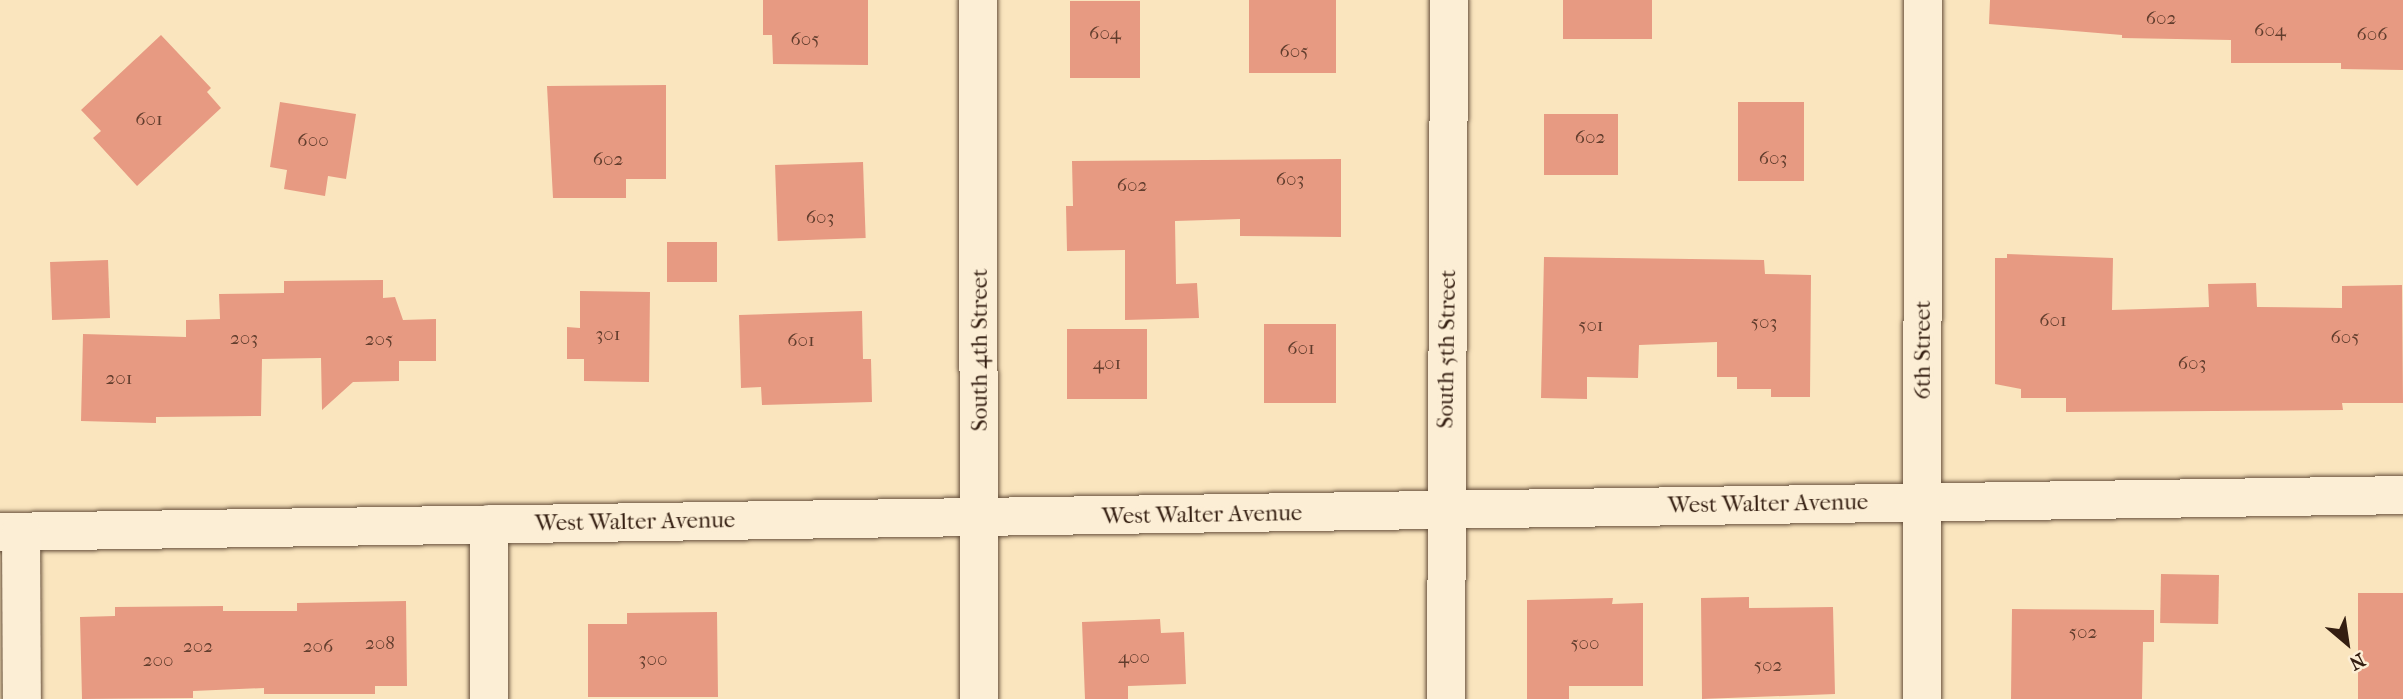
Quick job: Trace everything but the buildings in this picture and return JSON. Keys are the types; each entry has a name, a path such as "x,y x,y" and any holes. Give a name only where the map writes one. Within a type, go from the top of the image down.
{"street":[{"name":"South 4th Street","path":"978,0 979,699"},
{"name":"South 5th Street","path":"1446,699 1449,0"},
{"name":"6th Street","path":"1922,699 1923,0"},
{"name":"West Walter Avenue","path":"11,532 1446,512 1924,500 2403,495"},
{"path":"489,524 489,699"},
{"path":"11,532 22,699"}]}
